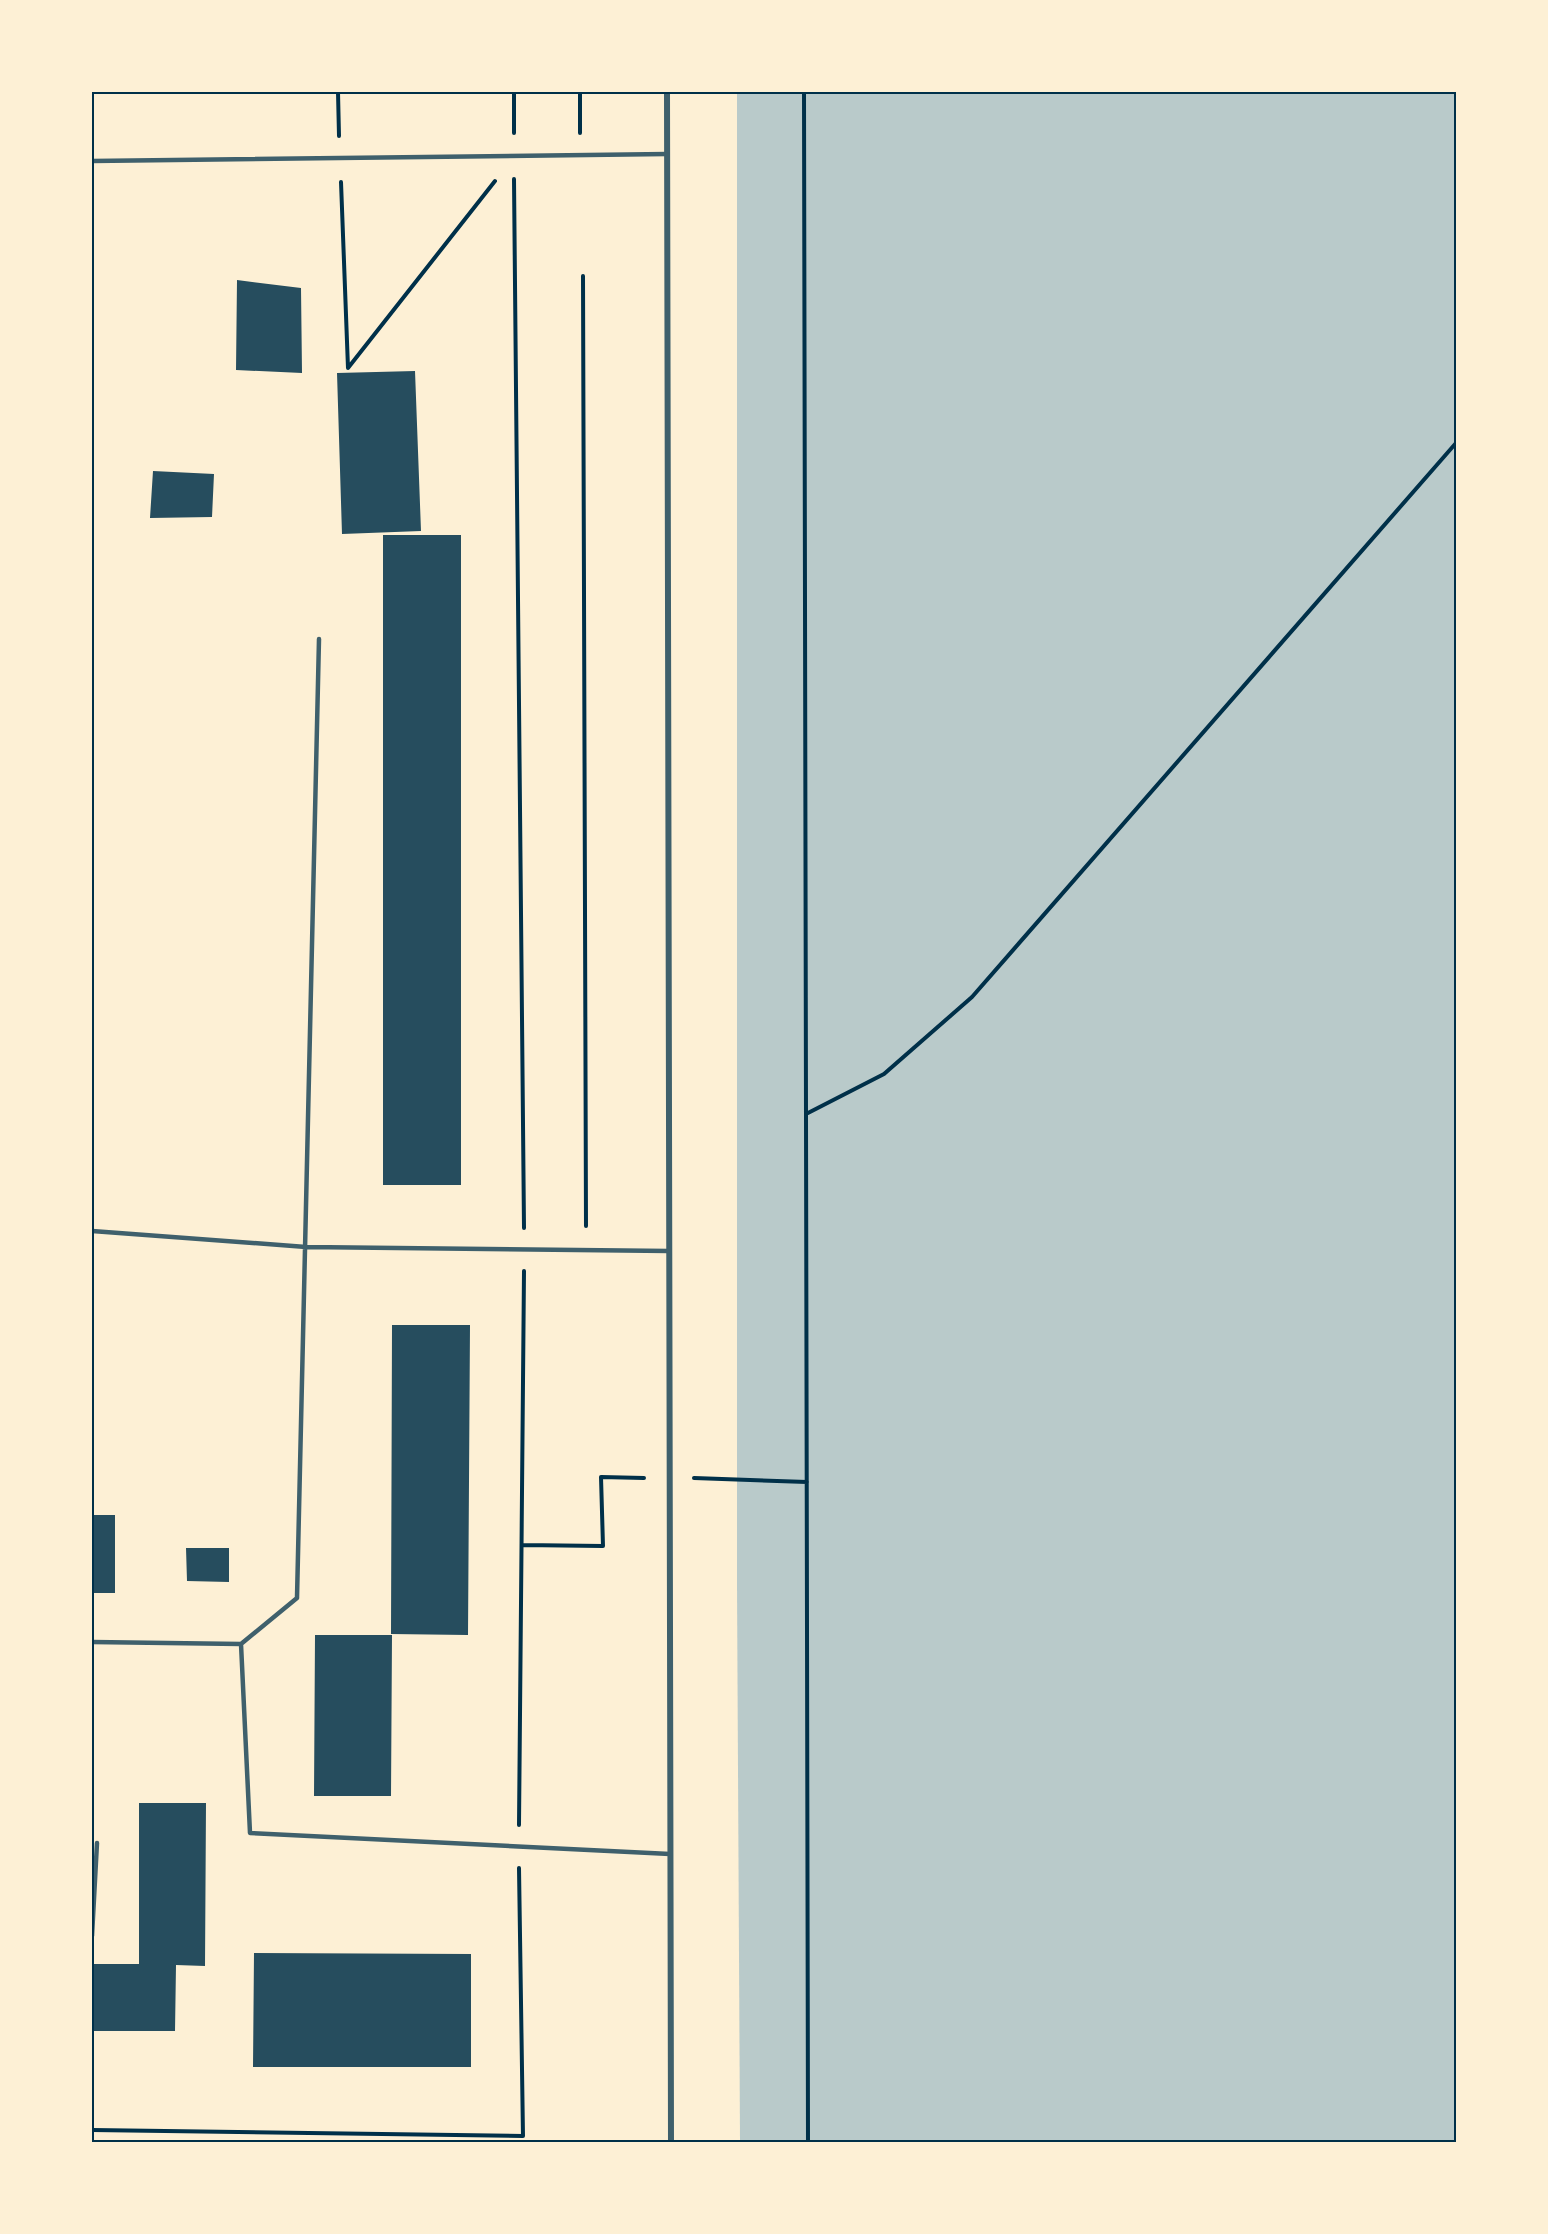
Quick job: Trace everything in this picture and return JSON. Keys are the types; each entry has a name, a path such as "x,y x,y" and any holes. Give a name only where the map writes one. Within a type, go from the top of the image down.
{"street":[{"path":"667,92 671,2142"}],"lane":[{"path":"92,161 667,154"},
{"path":"92,1642 241,1644 297,1598 320,639"},
{"path":"92,1231 306,1247 669,1251"},
{"path":"241,1644 250,1833 670,1854"},
{"path":"92,1936 97,1843"}],"path":[{"path":"338,92 348,368 514,156"},
{"path":"92,2130 523,2136 519,1845 524,1249 514,92"},
{"path":"580,92 580,155"},
{"path":"804,92 808,2142"},
{"path":"583,276 586,1250"},
{"path":"806,1114 884,1074 972,997 1456,443"}],"shaded area":[{"path":"737,92 1456,92 1456,2142 740,2142 737,1585"}],"building":[{"path":"237,280 301,288 302,373 236,370"},
{"path":"415,371 421,531 342,534 337,373"},
{"path":"153,471 214,474 212,517 150,518"},
{"path":"383,535 461,535 461,1185 383,1185"},
{"path":"392,1325 470,1325 468,1635 391,1634"},
{"path":"92,1515 115,1515 115,1593 92,1593"},
{"path":"186,1548 229,1548 229,1582 187,1581"},
{"path":"315,1635 392,1635 391,1796 314,1796"},
{"path":"139,1803 206,1803 205,1966 176,1965 175,2031 92,2031 92,1964 139,1964"},
{"path":"254,1953 471,1954 471,2067 253,2067"}]}
